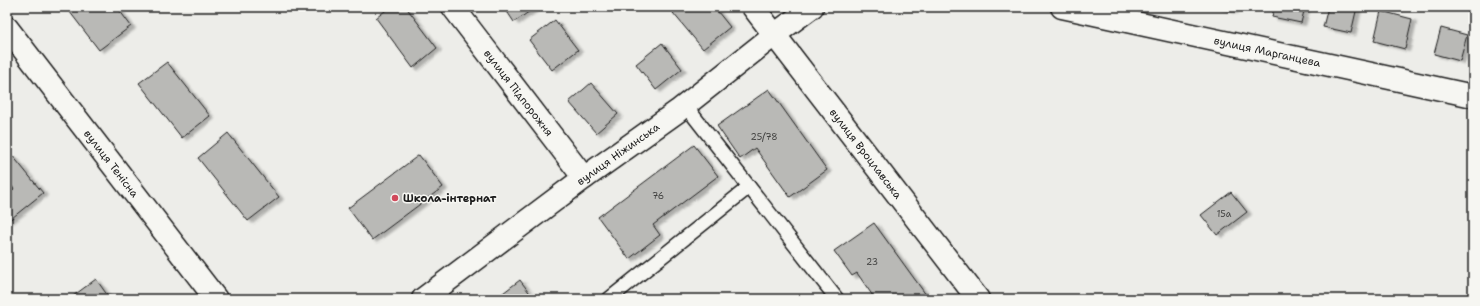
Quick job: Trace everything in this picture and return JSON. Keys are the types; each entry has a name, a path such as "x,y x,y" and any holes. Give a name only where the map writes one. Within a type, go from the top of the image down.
{"street":[{"name":"вулиця Підпорожня","path":"453,7 584,178"},
{"name":"вулиця Вроцлавська","path":"753,7 978,299"},
{"name":"вулиця Ніжинська","path":"423,299 584,178 685,105 812,7"},
{"name":"вулиця Марганцева","path":"1062,7 1473,96"},
{"name":"вулиця Тенісна","path":"7,28 216,299"}],"lane":[{"path":"685,105 837,299"},
{"path":"608,299 749,187"}],"building":[{"path":"66,7 117,7 131,26 99,50"},
{"path":"390,7 406,7 437,48 413,68 376,18"},
{"path":"504,7 536,7 514,22"},
{"path":"681,7 714,7 730,27 703,49 673,13"},
{"path":"1217,7 1235,7 1233,11"},
{"path":"1274,7 1305,7 1301,23 1272,17"},
{"path":"1328,7 1357,7 1351,33 1323,27"},
{"path":"1381,11 1412,19 1405,49 1374,41"},
{"path":"555,20 578,50 552,70 529,40"},
{"path":"1441,28 1467,35 1460,61 1434,54"},
{"path":"662,43 682,69 656,90 636,64"},
{"path":"167,62 210,116 182,138 139,83"},
{"path":"591,83 618,114 596,133 569,102"},
{"path":"769,89 827,170 790,197 755,148 740,159 717,126"},
{"path":"228,133 279,197 248,221 198,158"},
{"path":"694,145 718,176 653,225 660,235 629,259 598,217"},
{"path":"12,155 43,193 7,222 7,194 14,189 7,180 7,159"},
{"name":"Школа-інтернат","path":"419,155 443,187 372,240 348,208"},
{"path":"1231,192 1247,212 1217,235 1201,215"},
{"path":"874,223 929,299 875,299 857,273 852,276 834,251"},
{"path":"96,279 110,299 69,299"},
{"path":"520,280 534,299 495,299"}],"place":[{"name":"Школа-інтернат","path":"395,198"}]}
